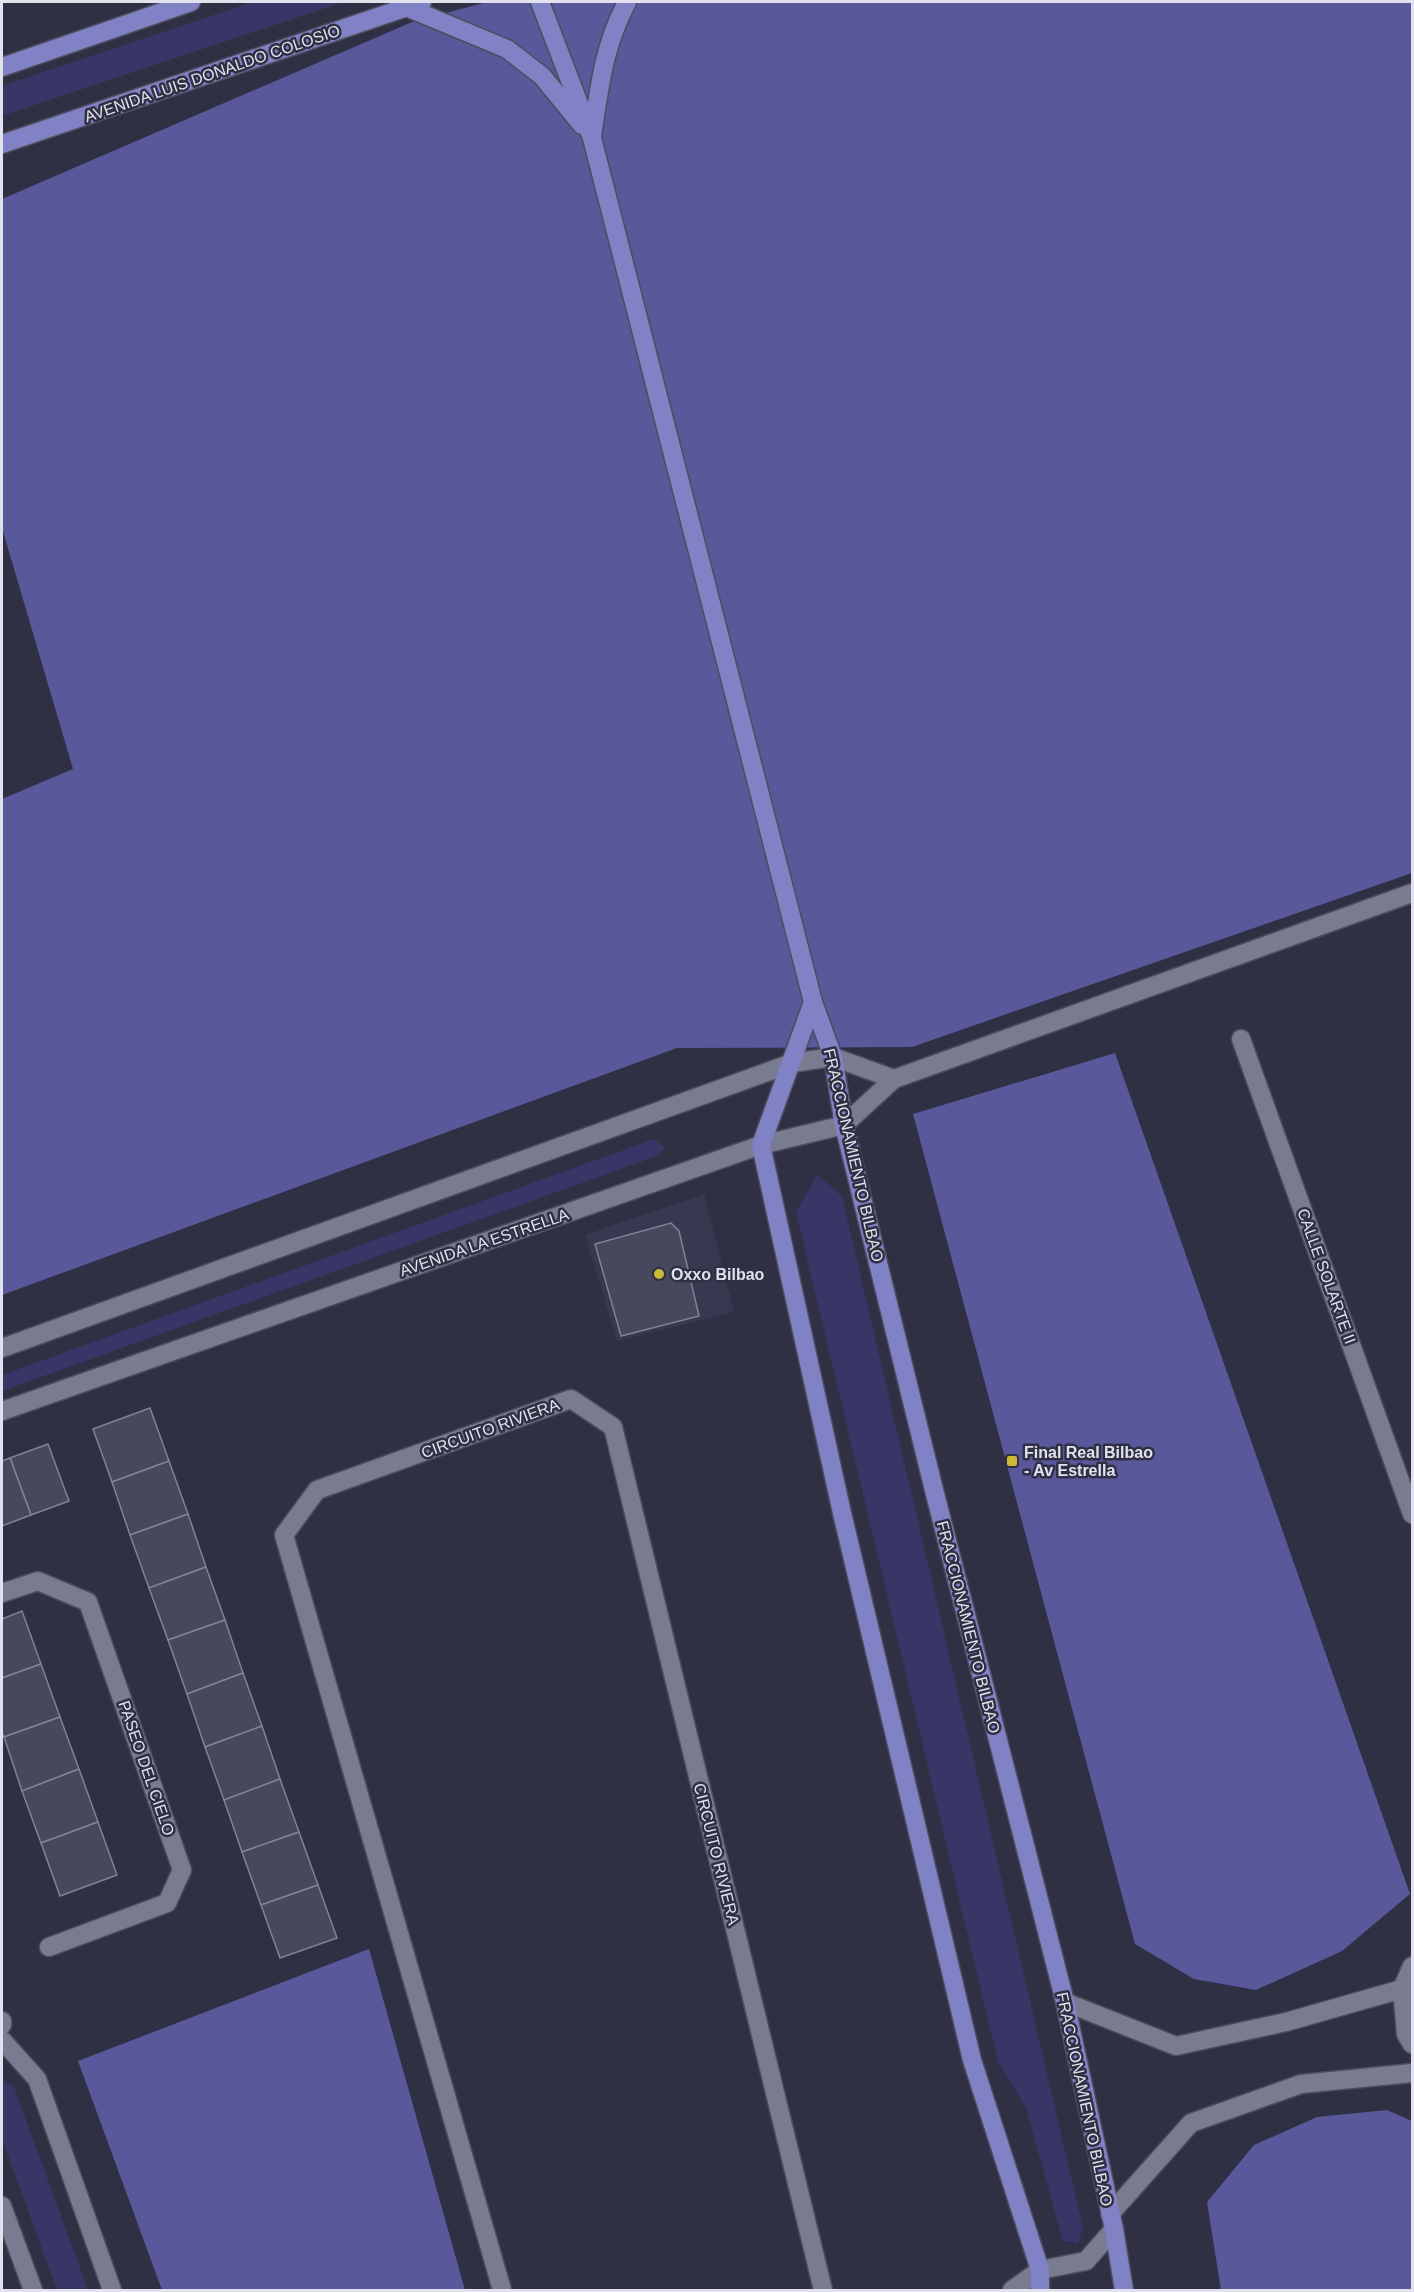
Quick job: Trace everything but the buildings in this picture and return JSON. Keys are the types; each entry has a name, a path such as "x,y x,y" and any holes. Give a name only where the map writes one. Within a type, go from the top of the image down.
{"main road":[{"path":"2,67 191,2"},
{"path":"540,2 592,138 813,1002"},
{"path":"592,138 605,55 616,23 627,2"},
{"path":"414,4 507,49 542,76 592,138"},
{"name":"AVENIDA LUIS DONALDO COLOSIO","path":"2,144 414,4"},
{"name":"FRACCIONAMIENTO BILBAO","path":"813,1002 833,1057 844,1125 1065,2002 1112,2221 1124,2290"},
{"name":"FRACCIONAMIENTO BILBAO","path":"761,1145 813,1002"},
{"path":"761,1145 842,1513 972,2060 1040,2270 1040,2290"}],"street":[{"path":"2,1348 792,1063 833,1057 894,1079 1413,893"},
{"name":"CALLE SOLARTE II","path":"1241,1039 1413,1514"},
{"name":"AVENIDA LA ESTRELLA","path":"2,1411 761,1145 844,1125 894,1079"},
{"name":"CIRCUITO RIVIERA","path":"502,2290 284,1535 317,1490 571,1398 613,1427 823,2290"},
{"name":"PASEO DEL CIELO","path":"2,1593 38,1581 88,1602 182,1870 167,1903 49,1947"},
{"path":"1413,1966 1402,1989 1406,2034 1413,2044"},
{"path":"1065,2002 1176,2046 1286,2022 1402,1989"},
{"path":"2,2020 2,2025"},
{"path":"2,2040 37,2079 112,2290"},
{"path":"1012,2290 1040,2270 1086,2261 1112,2221 1191,2123 1301,2084 1413,2073"},
{"path":"2,2206 33,2290"}],"shaded area":[{"path":"252,2 344,2 2,116 2,86"},
{"path":"487,2 1412,2 1412,873 912,1047 677,1048 2,1295 2,799 73,769 2,528 2,199 412,22"},
{"path":"1115,1053 1410,1894 1342,1951 1256,1990 1194,1979 1135,1944 913,1114"},
{"path":"654,1139 665,1147 657,1156 2,1391 2,1375"},
{"path":"817,1175 842,1196 1083,2228 1078,2243 1063,2241 1026,2108 998,2062 796,1212"},
{"path":"704,1194 734,1312 617,1341 585,1235"},
{"path":"369,1949 465,2290 162,2290 78,2061"},
{"path":"3,2079 14,2087 88,2290 57,2290 2,2139"},
{"path":"1387,2110 1412,2121 1412,2290 1221,2290 1207,2202 1254,2145 1317,2117"}],"place":[{"name":"Oxxo Bilbao","path":"659,1274"},
{"name":"Final Real Bilbao - Av Estrella","path":"1012,1461"}]}
